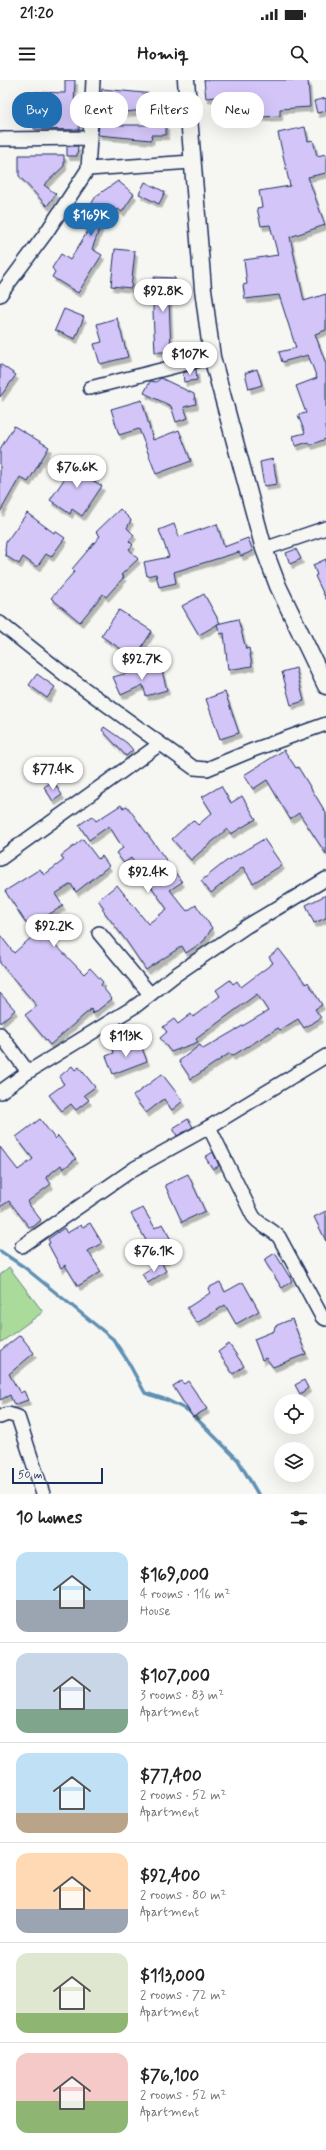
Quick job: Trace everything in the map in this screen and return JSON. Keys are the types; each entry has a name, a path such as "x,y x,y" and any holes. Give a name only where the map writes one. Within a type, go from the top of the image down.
{"street":[{"path":"0,295 46,233 88,169 93,80"},
{"path":"186,80 202,289 212,357 264,549 278,586 326,686"},
{"path":"0,140 90,138"},
{"path":"88,169 192,162"},
{"path":"90,388 212,357"},
{"path":"264,549 326,528"},
{"path":"0,623 64,674 194,768 203,770 326,724"},
{"path":"0,859 160,744"},
{"path":"0,1092 28,1072 114,1020 247,926 326,879"},
{"path":"99,933 150,994"},
{"path":"0,1034 28,1072"},
{"path":"22,1246 135,1168 209,1127 326,1056"},
{"path":"209,1127 253,1216 257,1222 271,1230 279,1237 322,1317 326,1319"},
{"path":"0,1417 8,1414 18,1417 43,1494"}],"green space":[{"path":"9,1267 43,1312 0,1343 0,1275"}],"building":[{"path":"65,80 75,80 75,92 70,92 70,128 79,128 79,130 34,129 62,128 62,93 65,93"},
{"path":"204,80 308,80 310,107 280,109 280,116 264,117 264,92 211,92 211,98 206,98"},
{"path":"102,89 136,92 136,111 128,112 128,92 102,92"},
{"path":"326,98 326,111 317,113 314,101"},
{"path":"128,125 136,125 136,128 166,128 166,135 152,135 151,140 98,135 99,128 128,128"},
{"path":"305,127 308,141 313,140 317,156 326,154 326,173 308,177 325,225 290,237 304,301 326,294 326,330 315,334 326,364 326,439 310,445 308,442 296,446 293,436 305,433 298,415 306,413 296,386 317,378 308,355 282,362 279,352 296,348 279,295 245,299 243,285 247,284 244,260 278,255 270,225 261,226 257,208 262,207 259,191 290,186 278,133"},
{"path":"67,146 78,146 77,156 67,156"},
{"path":"19,155 64,155 64,166 44,185 56,194 47,206 19,176"},
{"path":"118,181 134,194 122,212 118,209 108,223 103,220 92,249 102,255 78,293 52,277 55,272 52,268 61,254 70,260 89,229 80,224 96,196"},
{"path":"145,182 165,192 159,204 139,194"},
{"path":"115,249 135,251 131,288 111,286"},
{"path":"154,277 175,278 174,299 169,299 171,352 155,352 153,312"},
{"path":"64,309 84,317 75,339 55,330"},
{"path":"117,318 128,357 100,364 94,344 102,342 97,324"},
{"path":"0,364 16,375 0,397"},
{"path":"196,369 197,380 184,382 183,373"},
{"path":"257,369 262,385 249,389 245,373"},
{"path":"161,378 194,394 196,404 184,407 188,418 176,422 171,406 144,393 150,381 156,382"},
{"path":"142,400 153,440 179,430 191,461 156,474 139,429 119,435 111,409"},
{"path":"14,426 49,447 28,482 20,477 0,512 0,449"},
{"path":"78,459 98,472 92,480 102,486 82,516 72,509 70,514 50,500"},
{"path":"273,459 277,484 264,486 260,462"},
{"path":"120,509 131,520 127,528 134,535 129,541 133,545 129,549 138,559 121,575 124,577 106,597 103,594 80,622 51,598 75,571 72,569 100,536 96,532"},
{"path":"27,513 54,533 55,531 65,538 51,557 46,554 37,567 23,557 19,564 6,556 6,542"},
{"path":"174,524 179,537 217,524 224,547 248,538 253,551 241,556 239,552 174,572 176,583 159,587 156,574 147,576 144,562 169,557 159,530"},
{"path":"296,549 301,559 290,564 286,553"},
{"path":"326,559 326,599 315,576 317,575 313,565"},
{"path":"204,594 220,623 199,635 182,606"},
{"path":"119,610 152,631 135,658 101,636"},
{"path":"238,619 246,649 249,648 252,666 228,670 224,633 220,634 217,624"},
{"path":"160,664 167,690 146,696 143,685 121,695 113,677"},
{"path":"296,668 304,701 291,705 282,672"},
{"path":"37,674 55,687 47,698 29,685"},
{"path":"225,692 239,733 220,739 206,699"},
{"path":"104,727 127,743 133,750 126,756 102,730"},
{"path":"284,750 296,768 298,767 326,813 326,854 299,813 290,819 267,780 253,789 244,775"},
{"path":"53,781 62,795 53,801 44,787"},
{"path":"221,786 231,803 242,796 256,819 231,834 227,829 191,860 172,839 193,820 198,825 212,813 202,797"},
{"path":"121,805 123,808 127,806 182,882 170,890 187,911 196,905 212,928 204,941 186,953 182,946 146,970 102,909 104,908 98,900 117,885 148,924 167,909 131,858 124,863 116,853 123,848 109,826 89,840 79,825 92,816 96,821"},
{"path":"83,839 98,859 102,856 109,866 76,892 71,884 55,894 63,906 34,923 84,974 90,968 103,982 101,985 112,999 93,1014 91,1009 50,1045 25,1015 37,1006 0,963 0,935 14,953 34,935 5,891 40,869 44,875 64,860 61,856"},
{"path":"264,839 282,865 253,883 243,867 211,893 201,881 225,862"},
{"path":"326,895 326,918 314,923 306,905"},
{"path":"279,949 306,984 308,982 322,1005 315,1009 321,1018 304,1028 298,1019 280,1030 278,1028 232,1056 230,1053 191,1079 179,1061 200,1045 203,1049 268,1011 257,994 196,1039 198,1042 171,1052 160,1038 167,1032 163,1027 174,1019 178,1024 191,1014 193,1017 220,996 216,990 230,980 233,984 237,981 241,987 273,963 269,957"},
{"path":"0,993 15,1010 0,1023"},
{"path":"123,1043 125,1049 140,1043 147,1061 113,1074 106,1056 114,1053 112,1047"},
{"path":"72,1066 75,1070 79,1067 95,1087 84,1095 89,1100 76,1110 71,1104 62,1111 49,1095 64,1084 59,1077"},
{"path":"162,1074 183,1101 172,1110 164,1099 146,1113 133,1096"},
{"path":"40,1119 55,1139 58,1136 76,1159 63,1169 61,1165 46,1177 51,1184 27,1202 41,1220 33,1227 29,1227 9,1201 0,1207 0,1147 18,1170 33,1159 16,1137"},
{"path":"188,1119 193,1127 177,1136 173,1128"},
{"path":"213,1152 219,1166 213,1169 205,1157"},
{"path":"188,1174 205,1211 182,1222 165,1185"},
{"path":"143,1208 155,1228 162,1224 178,1252 159,1263 131,1214"},
{"path":"326,1211 326,1241 314,1217"},
{"path":"90,1223 102,1243 88,1251 101,1272 78,1286 65,1265 61,1268 48,1244 50,1243 48,1239 64,1228 67,1233 81,1225 83,1227"},
{"path":"275,1253 292,1281 282,1288 264,1260"},
{"path":"161,1262 166,1271 148,1283 142,1274"},
{"path":"220,1282 225,1292 243,1282 259,1311 236,1324 225,1305 197,1323 187,1308 210,1293 208,1288"},
{"path":"292,1319 306,1354 273,1367 266,1358 262,1360 254,1339 274,1331 275,1326"},
{"path":"20,1335 34,1353 9,1374 20,1393 24,1391 28,1400 14,1405 10,1395 0,1400 0,1351"},
{"path":"229,1344 244,1366 233,1374 218,1352"},
{"path":"304,1380 308,1388 300,1394 295,1385"},
{"path":"181,1381 184,1384 188,1381 207,1409 193,1417 173,1386"}],"waterway":[{"path":"0,1251 24,1267 113,1339 127,1360 145,1393 167,1400 189,1411 238,1460 258,1494"}]}
